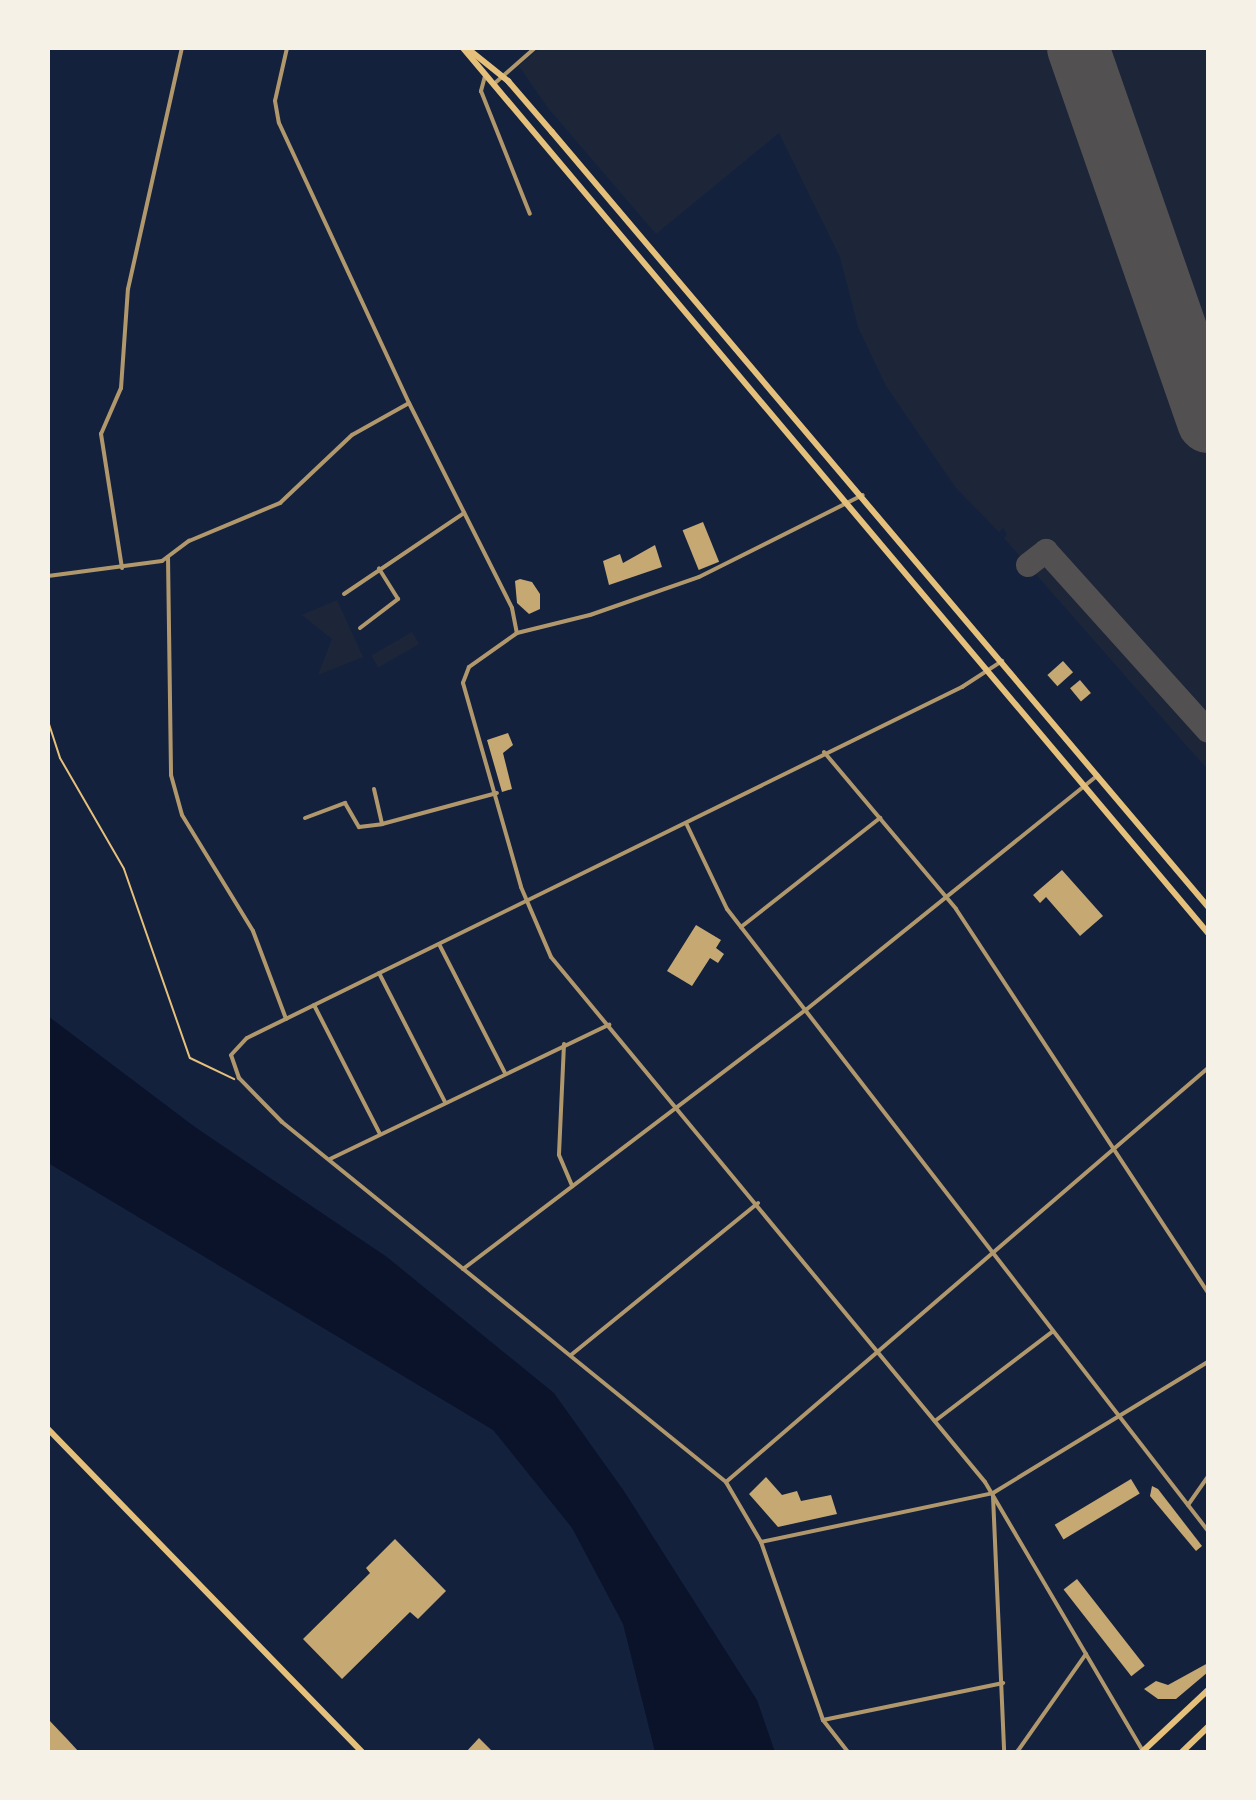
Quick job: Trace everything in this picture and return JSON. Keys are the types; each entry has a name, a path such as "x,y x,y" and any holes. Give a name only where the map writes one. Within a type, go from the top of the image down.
{"main road":[{"path":"465,48 485,76 1208,933"},
{"path":"465,48 503,76 1003,660 1208,907"},
{"path":"48,1429 362,1752"},
{"path":"1142,1752 1208,1690"},
{"path":"1182,1752 1208,1727"}],"street":[{"path":"122,568 101,434 121,388 128,289 182,48"},
{"path":"287,48 275,101 279,123 409,403 512,608 517,633"},
{"path":"493,85 535,48"},
{"path":"485,76 481,91 530,214"},
{"path":"48,576 122,568 168,557 189,541 280,503 352,435 409,403"},
{"path":"863,495 849,507 699,577 590,615 517,633 463,675 526,901 551,957 759,1203 993,1493 1142,1752"},
{"path":"344,594 464,513"},
{"path":"168,557 173,638 169,748 175,788 189,829 253,931 286,1019"},
{"path":"360,628 398,599 379,569"},
{"path":"848,1752 823,1720 761,1542 726,1482 329,1159 239,1078 231,1055 247,1038 989,673 1003,660"},
{"path":"824,752 947,897 1208,1292"},
{"path":"463,1269 807,1009 1098,775"},
{"path":"374,789 382,824"},
{"path":"305,818 345,803 359,827 382,824 497,793"},
{"path":"741,927 880,818"},
{"path":"686,823 713,886 741,927 1208,1531"},
{"path":"439,944 505,1073"},
{"path":"379,973 445,1102"},
{"path":"314,1005 380,1134"},
{"path":"329,1159 609,1025"},
{"path":"564,1044 559,1155 573,1187"},
{"path":"726,1482 1208,1068"},
{"path":"571,1355 759,1203"},
{"path":"935,1421 1053,1331"},
{"path":"761,1542 993,1493 1208,1362"},
{"path":"1188,1505 1208,1476"},
{"path":"993,1493 1004,1752"},
{"path":"1017,1752 1086,1654"},
{"path":"823,1720 1003,1683"}],"path":[{"path":"48,721 60,758 124,869 190,1058 231,1079 239,1078"}],"shaded area":[{"path":"540,48 1208,48 1208,770 1004,538 1007,534 1003,528 999,532 956,488 886,386 858,327 840,257 779,133 656,234 548,108 519,66"},
{"path":"337,600 363,657 318,675 332,639 302,615"},
{"path":"412,632 419,644 378,668 371,656"},
{"path":"48,1016 195,1127 387,1257 554,1393 624,1491 757,1700 775,1752 655,1752 623,1624 572,1528 493,1430 48,1163"}],"building":[{"path":"703,522 719,562 699,570 683,530"},
{"path":"655,545 662,567 609,585 603,561 620,554 623,563"},
{"path":"515,581 532,582 540,594 540,609 529,614 517,603"},
{"path":"1063,661 1073,672 1057,686 1047,675"},
{"path":"1080,680 1091,693 1081,701 1070,688"},
{"path":"508,733 513,745 503,753 512,789 502,792 487,740"},
{"path":"1062,870 1103,916 1080,936 1046,897 1040,903 1033,895"},
{"path":"696,925 721,940 716,948 724,954 718,963 710,958 692,986 667,971"},
{"path":"766,1477 782,1495 797,1491 801,1501 831,1495 837,1514 778,1527 749,1494"},
{"path":"1131,1479 1140,1494 1063,1539 1055,1525"},
{"path":"1152,1486 1158,1489 1202,1546 1196,1551 1150,1496"},
{"path":"395,1539 446,1591 418,1619 410,1612 342,1679 303,1639 370,1573 366,1568"},
{"path":"1077,1579 1145,1666 1131,1676 1064,1589"},
{"path":"1208,1663 1208,1672 1176,1699 1158,1699 1144,1689 1156,1681 1168,1685"},
{"path":"48,1719 67,1739 79,1752 48,1752"},
{"path":"479,1738 493,1752 466,1752"}],"taxiway":[{"path":"1028,565 1046,551 1208,731"}],"runway":[{"path":"1078,48 1208,422"}]}
